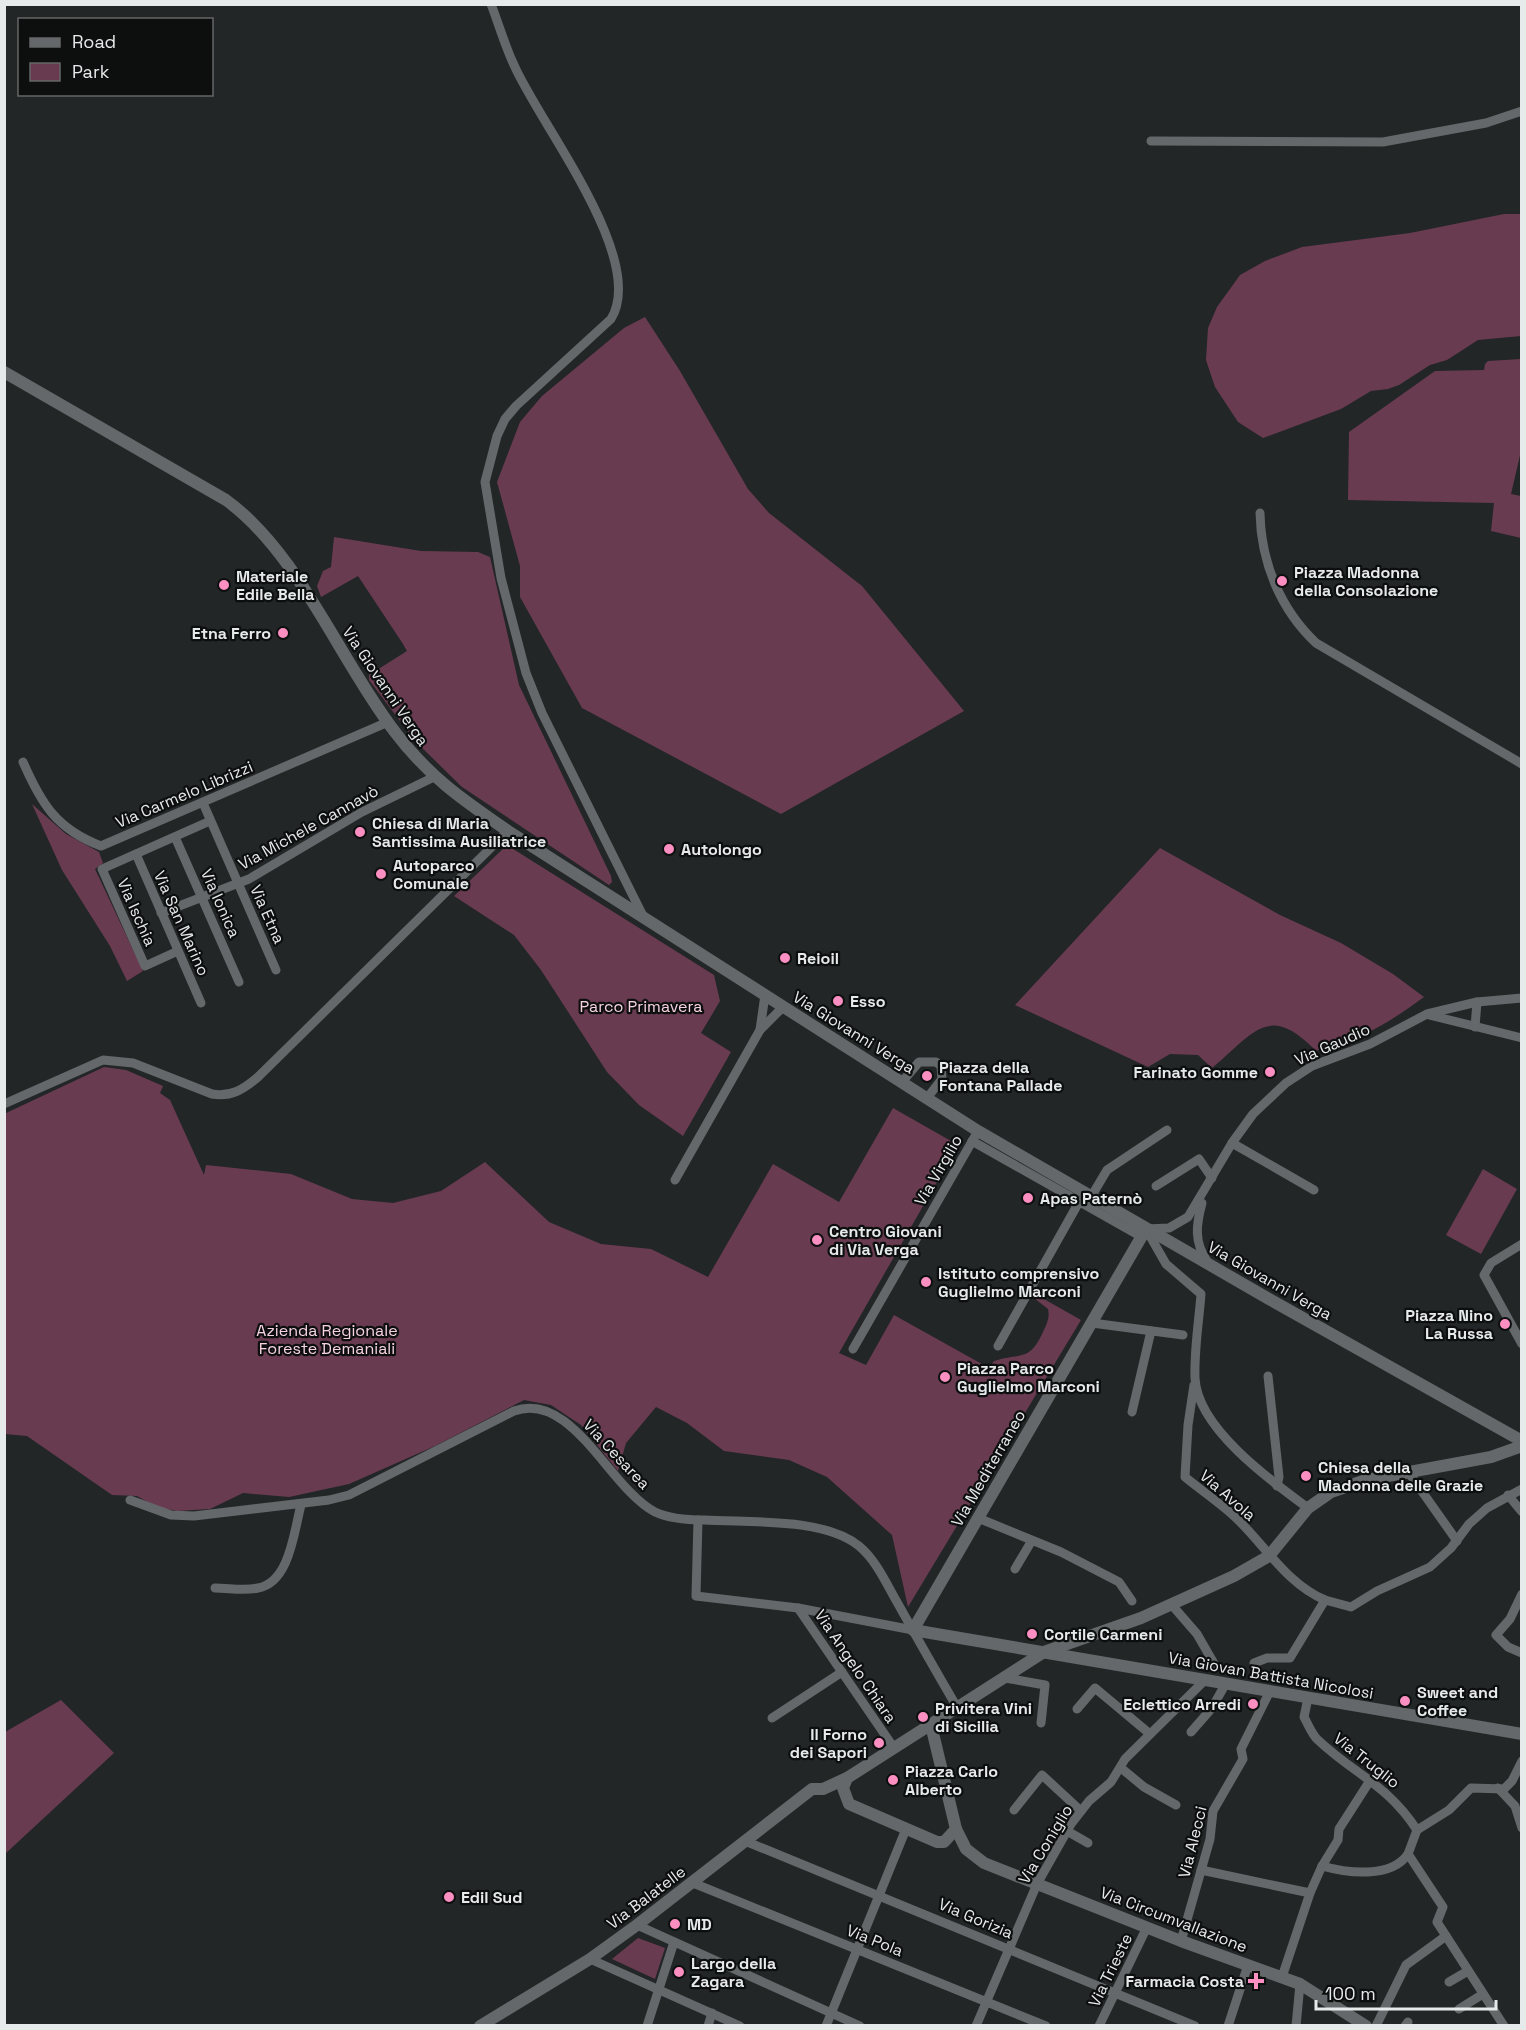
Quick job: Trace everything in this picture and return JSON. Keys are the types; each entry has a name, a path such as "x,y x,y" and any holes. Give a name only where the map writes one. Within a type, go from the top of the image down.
{"street":[{"path":"491,4 514,66 595,209 615,257 618,296 617,309 610,319 516,406 505,419 490,462 486,493 501,578 526,673 542,713 643,917"},
{"path":"1151,141 1383,142 1486,123 1521,111"},
{"name":"Via Giovanni Verga","path":"4,372 226,500 263,531 388,722 417,761 434,777 508,831 927,1098 975,1136 1144,1233 1208,1264 1521,1441"},
{"path":"1260,513 1260,541 1269,568 1296,624 1316,643 1521,764"},
{"name":"Via Carmelo Librizzi","path":"23,762 38,797 51,813 66,827 100,846 388,722"},
{"name":"Via Michele Cannavò","path":"161,913 249,879 362,812 434,777"},
{"name":"Via Etna","path":"203,803 276,970"},
{"path":"136,854 210,821"},
{"path":"4,1104 91,1063 104,1060 133,1063 212,1094 224,1096 236,1093 258,1077 508,831"},
{"name":"Via Ionica","path":"175,837 239,982"},
{"name":"Via Ischia","path":"136,854 102,869 145,966 178,951"},
{"name":"Via San Marino","path":"136,854 201,1003"},
{"path":"760,1030 765,995"},
{"name":"Via Gaudio","path":"1205,1192 1232,1143 1253,1114 1286,1083 1312,1066 1370,1044 1426,1014 1477,1002 1521,998"},
{"path":"1475,1027 1477,1002"},
{"path":"675,1180 760,1030 783,1006"},
{"path":"1426,1014 1521,1038"},
{"path":"902,1082 919,1062 936,1062 941,1066 942,1079 927,1098"},
{"path":"998,1346 1085,1199 1107,1170 1167,1130"},
{"name":"Via Virgilio","path":"853,1349 975,1136"},
{"path":"1232,1143 1314,1190"},
{"path":"1156,1186 1198,1159 1212,1178"},
{"path":"1205,1192 1188,1217 1169,1228 1144,1233 1166,1264 1201,1294 1195,1379 1200,1399 1217,1428 1277,1485 1308,1508"},
{"path":"1205,1192 1197,1235 1198,1249 1208,1264"},
{"name":"Via Mediterraneo","path":"913,1630 1144,1233"},
{"path":"1521,1244 1491,1263 1484,1275 1521,1344"},
{"path":"1092,1323 1183,1335"},
{"path":"1132,1412 1150,1331"},
{"path":"1268,1376 1279,1478 1277,1485"},
{"name":"Via Avola","path":"1195,1379 1188,1425 1185,1477 1234,1516 1269,1556 1314,1595 1351,1607 1377,1591 1430,1567 1457,1541"},
{"name":"Via Cesarea","path":"130,1500 171,1515 194,1516 279,1505 301,1505 349,1495 499,1418 530,1408 551,1413 572,1426 612,1474 651,1510 674,1518 820,1527 838,1533 868,1555 958,1709"},
{"path":"1499,1455 1500,1431"},
{"path":"958,1709 1044,1652 1070,1645 1171,1604 1234,1576 1269,1556 1308,1508 1321,1498 1344,1487 1366,1480 1499,1455 1521,1446"},
{"path":"1409,1473 1457,1541 1481,1513 1521,1489"},
{"path":"1508,1495 1521,1512"},
{"path":"215,1588 260,1588 276,1579 289,1551 301,1505"},
{"path":"978,1518 1031,1542 1061,1552 1119,1582 1132,1601"},
{"name":"Via Giovan Battista Nicolosi","path":"698,1520 696,1596 798,1608 913,1630 1521,1734"},
{"path":"1015,1569 1031,1542"},
{"path":"1521,1598 1510,1619 1496,1635 1508,1647 1521,1653"},
{"path":"1254,1663 1267,1658 1292,1661 1324,1599"},
{"path":"1171,1604 1197,1634 1216,1667"},
{"name":"Via Angelo Chiara","path":"798,1608 892,1745"},
{"path":"772,1718 842,1672"},
{"path":"1005,1678 1046,1685 1041,1723"},
{"name":"Via Coniglio","path":"976,2025 1036,1884 1067,1831 1121,1768 1125,1759 1205,1680"},
{"path":"1191,1732 1212,1708 1226,1683"},
{"path":"1077,1709 1095,1688 1150,1734"},
{"name":"Via Alecci","path":"1181,1941 1210,1839 1213,1810 1244,1759 1240,1749 1270,1692"},
{"name":"Via Truglio","path":"1308,1698 1304,1716 1316,1739 1371,1779 1401,1806 1417,1830"},
{"name":"Via Balatelle","path":"480,2025 501,2019 637,1926 812,1789 823,1789 847,1778 892,1745 958,1709"},
{"path":"823,1789 905,1832 938,1842 950,1838 956,1829 931,1725"},
{"path":"1322,1866 1340,1871 1370,1872 1398,1865 1408,1854 1417,1830 1449,1810 1471,1788 1508,1786 1521,1761"},
{"path":"1121,1768 1144,1787 1176,1805"},
{"path":"1014,1810 1042,1775 1082,1811"},
{"path":"847,1778 843,1788 849,1804"},
{"path":"1282,1977 1310,1893 1322,1866 1338,1840 1339,1829 1371,1779"},
{"path":"1498,1788 1515,1806 1521,1828"},
{"name":"Via Circumvallazione","path":"956,1829 966,1849 984,1863 1147,1928 1300,1984 1366,2025"},
{"path":"1067,1831 1088,1843"},
{"path":"826,2025 905,1832"},
{"name":"Via Gorizia","path":"745,1841 1195,2025"},
{"path":"1408,1854 1443,1906 1437,1922 1504,2025"},
{"path":"1201,1870 1310,1893"},
{"name":"Via Pola","path":"693,1883 1046,2025"},
{"path":"637,1926 860,2025"},
{"name":"Via Trieste","path":"1099,2025 1147,1928"},
{"path":"1377,2025 1406,1965 1446,1936"},
{"path":"647,2025 674,1942"},
{"path":"590,1959 710,2020 740,2025"},
{"path":"1228,2025 1248,1965"},
{"path":"1449,1982 1468,1971"},
{"path":"1296,2025 1300,1984"},
{"path":"1459,2009 1483,1994"}],"green space":[{"path":"1504,214 1521,214 1521,336 1478,340 1447,360 1430,365 1399,385 1371,391 1341,409 1263,438 1238,422 1215,387 1206,360 1208,328 1217,307 1240,275 1265,261 1302,247 1410,233"},
{"path":"645,317 680,371 748,489 769,513 862,586 964,711 781,814 582,708 520,597 520,566 497,482 520,422 542,396 624,328"},
{"path":"1521,359 1521,451 1511,494 1521,496 1521,538 1491,531 1494,503 1348,500 1349,432 1435,371 1484,370 1488,361"},
{"path":"334,537 421,551 478,552 490,557 519,685 611,876 612,882 609,885 462,787 416,742 369,680 369,675 407,651 403,644 358,576 321,597 317,586 323,571 331,567"},
{"path":"32,804 66,834 99,852 103,863 95,869 143,971 127,981 110,946 62,870"},
{"name":"Parco Primavera","path":"507,845 714,975 720,1001 701,1033 731,1052 683,1136 639,1105 607,1072 541,970 514,935 454,896"},
{"path":"1160,848 1280,915 1341,943 1393,974 1424,997 1373,1030 1316,1051 1299,1036 1285,1028 1273,1026 1262,1028 1251,1034 1212,1068 1198,1055 1170,1054 1148,1067 1015,1005"},
{"name":"Azienda Regionale Foreste Demaniali","path":"104,1067 126,1070 163,1086 160,1093 170,1100 204,1175 206,1165 291,1174 352,1199 393,1203 441,1191 485,1162 549,1222 601,1244 651,1249 708,1277 773,1164 839,1202 893,1108 958,1145 839,1353 866,1365 894,1315 989,1368 994,1361 1023,1355 1038,1342 1047,1323 1049,1312 1034,1298 1035,1294 1081,1320 908,1607 892,1535 827,1477 789,1460 724,1451 687,1423 656,1407 626,1443 618,1471 581,1425 551,1405 524,1400 435,1446 349,1484 289,1497 243,1493 210,1509 177,1511 156,1507 137,1496 112,1495 27,1436 5,1434 4,1114"},
{"path":"1483,1169 1517,1189 1481,1254 1446,1235"},
{"path":"61,1700 114,1753 5,1854 5,1732"},
{"path":"638,1938 665,1948 655,1979 612,1959"}],"place":[{"name":"Piazza Madonna della Consolazione","path":"1282,581"},
{"name":"Materiale Edile Bella","path":"224,585"},
{"name":"Etna Ferro","path":"283,633"},
{"name":"Chiesa di Maria Santissima Ausiliatrice","path":"360,832"},
{"name":"Autolongo","path":"669,849"},
{"name":"Autoparco Comunale","path":"381,874"},
{"name":"Reioil","path":"785,958"},
{"name":"Esso","path":"838,1001"},
{"name":"Farinato Gomme","path":"1270,1072"},
{"name":"Piazza della Fontana Pallade","path":"927,1076"},
{"name":"Apas Paternò","path":"1028,1198"},
{"name":"Centro Giovani di Via Verga","path":"817,1240"},
{"name":"Istituto comprensivo Guglielmo Marconi","path":"926,1282"},
{"name":"Piazza Nino La Russa","path":"1505,1324"},
{"name":"Piazza Parco Guglielmo Marconi","path":"945,1377"},
{"name":"Chiesa della Madonna delle Grazie","path":"1306,1476"},
{"name":"Cortile Carmeni","path":"1032,1634"},
{"name":"Sweet and Coffee","path":"1405,1701"},
{"name":"Eclettico Arredi","path":"1253,1704"},
{"name":"Privitera Vini di Sicilia","path":"923,1717"},
{"name":"Il Forno dei Sapori","path":"879,1743"},
{"name":"Piazza Carlo Alberto","path":"893,1780"},
{"name":"Edil Sud","path":"449,1897"},
{"name":"MD","path":"675,1924"},
{"name":"Largo della Zagara","path":"679,1972"},
{"name":"Farmacia Costa","path":"1256,1981"}]}
